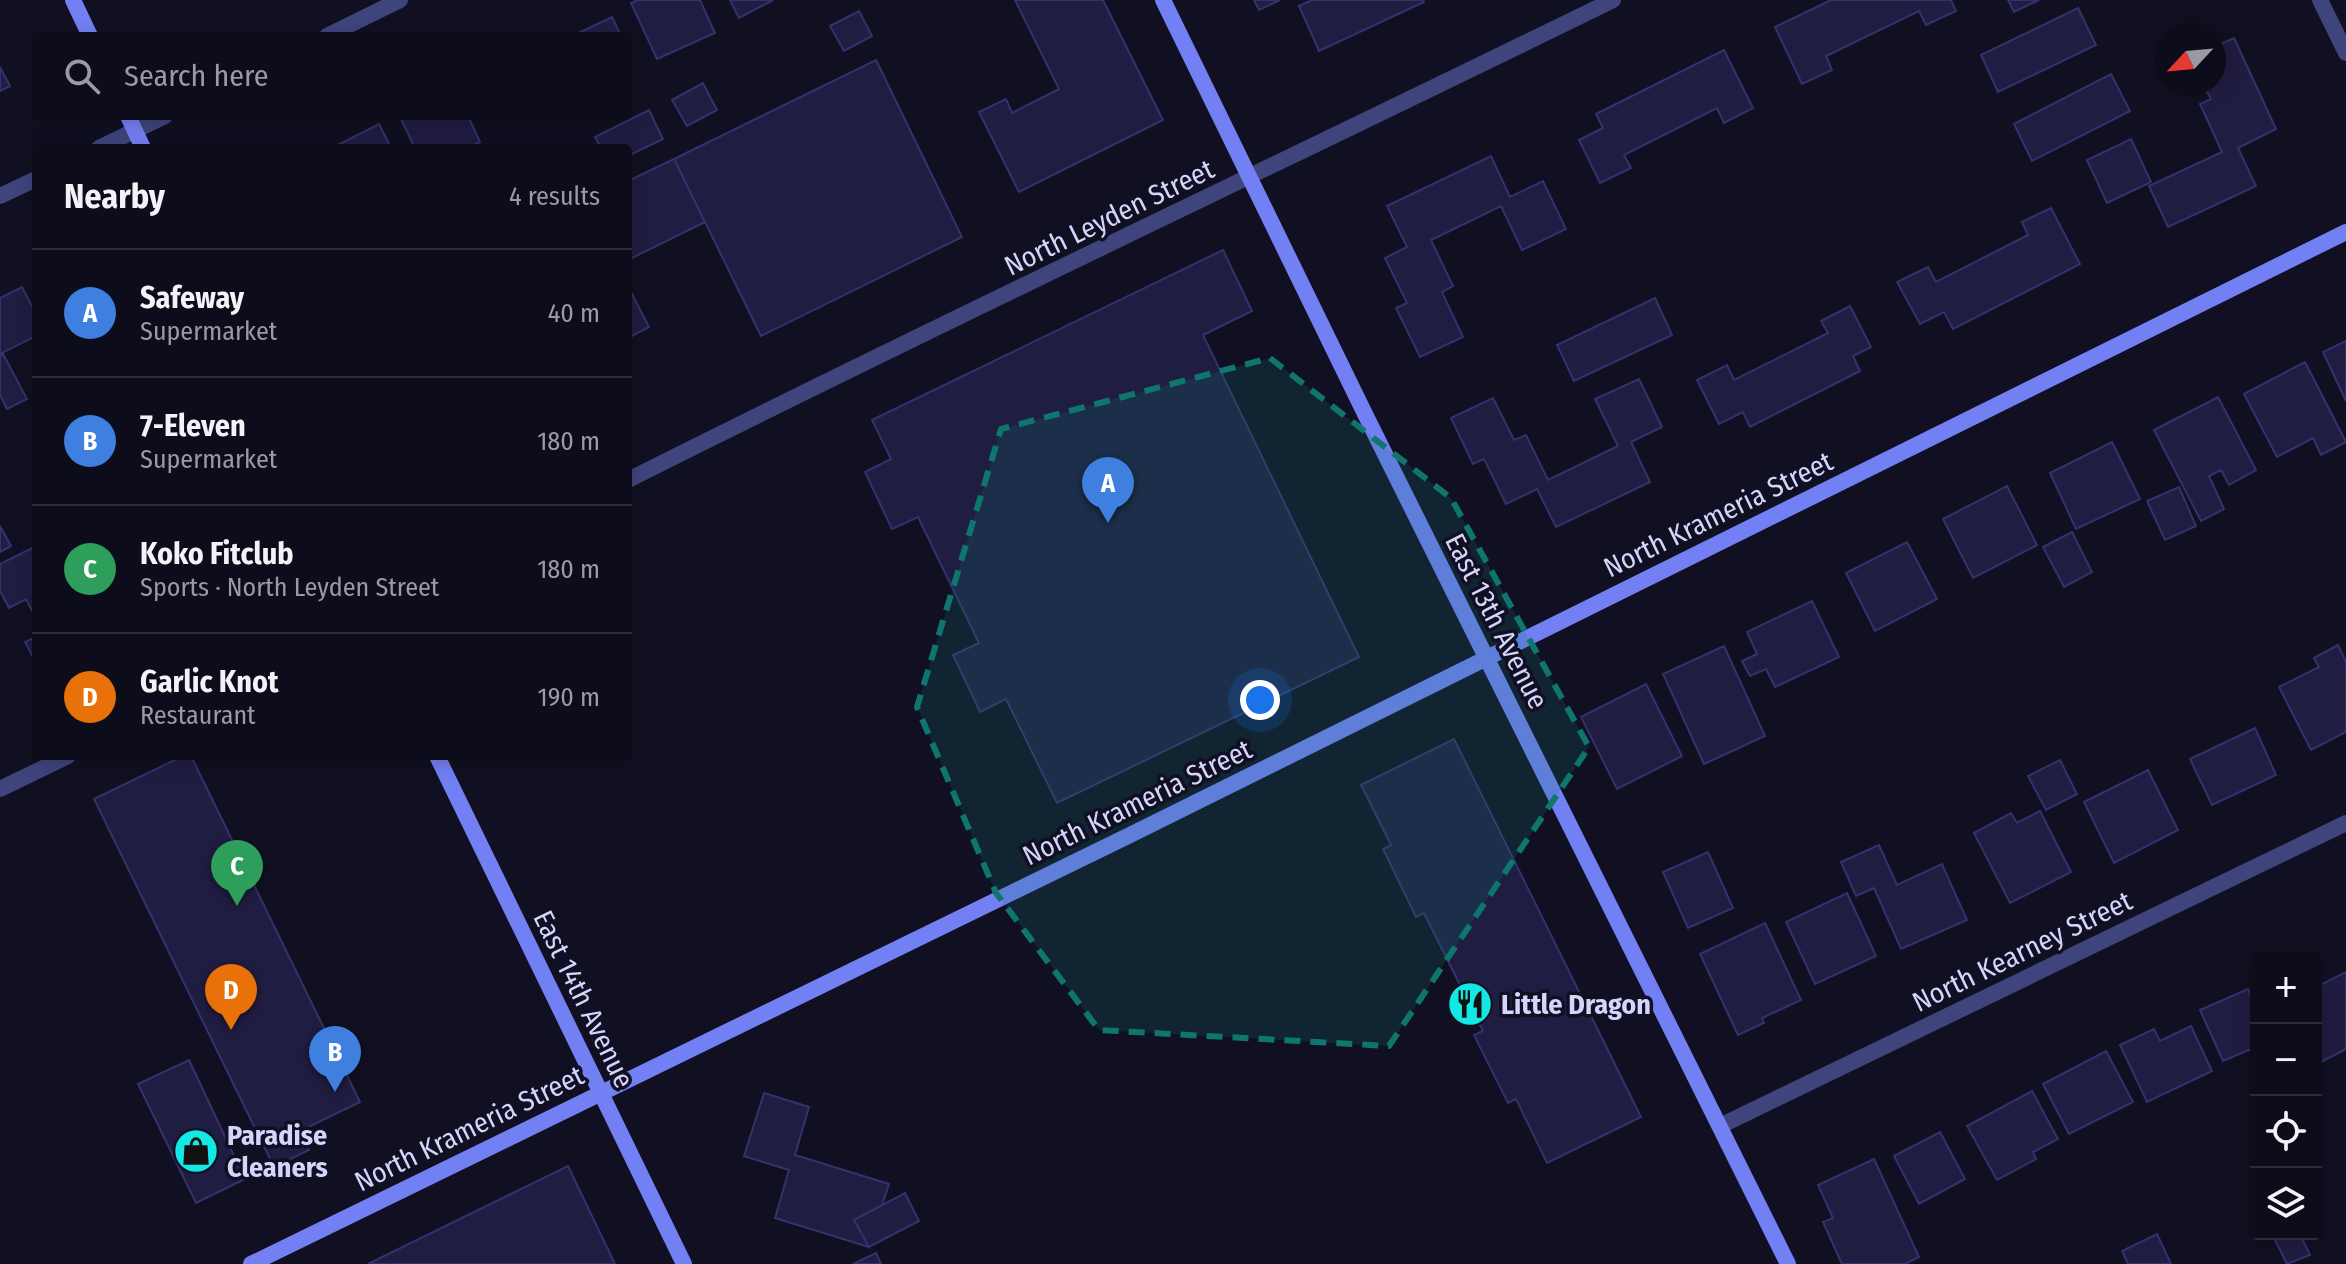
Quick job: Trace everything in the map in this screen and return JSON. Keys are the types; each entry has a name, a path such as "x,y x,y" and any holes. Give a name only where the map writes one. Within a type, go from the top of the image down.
{"street":[{"path":"73,0 88,32"},
{"path":"335,32 400,0"},
{"name":"East 13th Avenue","path":"1163,0 1788,1264"},
{"name":"North Leyden Street","path":"632,478 1613,0"},
{"path":"2320,0 2346,53"},
{"path":"104,144 132,123 141,144"},
{"path":"0,196 32,181"},
{"name":"North Krameria Street","path":"251,1264 1487,658 2346,232"},
{"path":"0,789 60,760"},
{"name":"East 14th Avenue","path":"439,760 684,1264"},
{"name":"North Kearney Street","path":"1720,1126 2346,823"}],"highlighted area":[{"path":"1270,358 1451,498 1589,747 1389,1046 1099,1030 996,893 917,707 1001,429"}],"building":[{"path":"638,0 700,0 715,33 657,59 631,3"},
{"path":"730,0 773,0 739,18"},
{"path":"1015,0 1103,0 1163,120 1019,192 979,112 1006,99 1012,113 1059,89"},
{"path":"1254,0 1280,0 1259,10"},
{"path":"1312,0 1424,2 1319,51 1299,6"},
{"path":"1831,0 1951,0 1956,11 1926,25 1919,11 1826,56 1832,70 1802,84 1775,27"},
{"path":"2008,0 2039,0 2014,12"},
{"path":"2078,8 2096,45 1998,92 1981,55"},
{"path":"859,11 872,36 844,51 830,26"},
{"path":"612,17 619,32 580,32"},
{"path":"2234,38 2276,129 2238,148 2256,186 2168,227 2149,186 2222,152 2200,104 2211,99 2209,96 2226,96 2226,42"},
{"path":"1724,50 1753,108 1724,123 1717,108 1624,155 1631,168 1600,183 1579,140 1603,128 1596,114"},
{"path":"876,60 962,237 761,336 674,159"},
{"path":"0,67 10,86 0,91"},
{"path":"2111,74 2130,111 2032,161 2014,124"},
{"path":"703,83 717,110 687,126 672,100"},
{"path":"649,110 663,139 632,154 632,144 599,144 595,137"},
{"path":"401,120 470,120 480,142 476,144 413,144"},
{"path":"379,124 389,144 340,144"},
{"path":"2131,139 2151,182 2107,203 2087,160"},
{"path":"1491,156 1510,197 1543,181 1566,229 1522,250 1501,206 1431,240 1453,286 1442,292 1463,337 1420,357 1396,308 1407,303 1385,258 1407,247 1387,206"},
{"path":"674,159 705,222 632,258 632,179"},
{"path":"2051,208 2080,264 1953,329 1944,312 1920,324 1897,282 1928,267 1936,282 2028,235 2022,222"},
{"path":"1223,250 1252,311 1203,335 1359,657 1057,803 1006,699 980,712 953,655 979,643 918,517 892,529 865,472 891,459 872,420"},
{"path":"22,287 32,306 32,338 0,354 0,298"},
{"path":"632,294 649,327 632,336"},
{"path":"1655,298 1672,335 1574,381 1557,345"},
{"path":"1850,306 1871,347 1853,356 1860,371 1750,427 1743,412 1719,424 1697,380 1727,365 1734,380 1828,333 1821,321"},
{"path":"2346,341 2346,401 2323,352"},
{"path":"3,354 27,399 7,409 0,395 0,356"},
{"path":"2305,362 2346,442 2321,455 2313,438 2277,457 2244,394"},
{"path":"1639,379 1662,427 1631,442 1650,482 1556,527 1537,489 1506,504 1484,459 1473,464 1451,418 1493,398 1514,440 1526,435 1548,480 1618,446 1595,399"},
{"path":"2218,397 2256,470 2229,485 2221,470 2209,476 2224,509 2201,521 2154,430"},
{"path":"2112,442 2140,499 2076,529 2050,473"},
{"path":"2007,486 2037,545 1973,578 1943,519"},
{"path":"2179,487 2196,526 2165,540 2147,501"},
{"path":"0,526 11,546 0,552"},
{"path":"2072,532 2092,572 2064,587 2043,547"},
{"path":"1907,542 1937,599 1875,631 1846,573"},
{"path":"32,548 32,611 26,599 9,608 0,591 0,564"},
{"path":"1812,601 1839,657 1775,687 1766,669 1750,676 1742,661 1757,654 1747,632"},
{"path":"32,639 32,655 25,642"},
{"path":"2338,645 2346,662 2346,732 2311,750 2279,687 2319,667 2314,658"},
{"path":"1724,646 1765,736 1704,764 1663,674"},
{"path":"1646,684 1682,756 1617,789 1581,717"},
{"path":"2255,728 2276,775 2212,805 2190,759"},
{"path":"1454,739 1641,1117 1547,1163 1516,1099 1508,1103 1474,1035 1483,1031 1424,913 1416,917 1383,849 1391,845 1361,785"},
{"path":"175,760 193,760 360,1102 300,1131 309,1150 274,1167 94,799"},
{"path":"2060,760 2077,794 2046,810 2028,776"},
{"path":"2148,770 2178,830 2114,863 2084,802"},
{"path":"2040,811 2071,872 2010,903 1974,833 2011,813 2017,823"},
{"path":"1879,845 1897,885 1942,864 1967,920 1901,949 1874,888 1856,896 1841,862"},
{"path":"1708,852 1733,908 1688,928 1663,872"},
{"path":"1847,893 1876,956 1815,984 1786,922"},
{"path":"1765,923 1801,1000 1762,1018 1764,1023 1738,1035 1700,954"},
{"path":"2346,972 2346,1049 2322,1061 2322,1024 2322,984"},
{"path":"2248,989 2250,1050 2223,1061 2200,1010"},
{"path":"2191,1026 2212,1071 2147,1102 2120,1045 2154,1029 2160,1041"},
{"path":"2106,1051 2133,1102 2069,1134 2043,1084"},
{"path":"189,1060 245,1179 196,1203 138,1084"},
{"path":"2032,1091 2058,1139 2033,1152 2036,1159 1997,1180 1967,1126"},
{"path":"764,1093 809,1107 795,1155 889,1184 882,1205 854,1220 869,1247 775,1218 789,1170 744,1156"},
{"path":"1940,1132 1965,1179 1919,1204 1894,1156"},
{"path":"1874,1159 1919,1257 1905,1264 1842,1264 1823,1222 1833,1218 1818,1185"},
{"path":"568,1166 615,1264 368,1264"},
{"path":"905,1193 919,1221 869,1247 854,1220"},
{"path":"2157,1234 2171,1264 2128,1264 2122,1251"},
{"path":"2275,1240 2303,1240 2310,1255 2287,1264"},
{"path":"876,1253 881,1264 853,1264"}],"place":[{"name":"Safeway","path":"1108,523"},
{"name":"Koko Fitclub","path":"237,906"},
{"name":"Little Dragon","path":"1470,1004"},
{"name":"Garlic Knot","path":"231,1030"},
{"name":"7-Eleven","path":"335,1092"},
{"name":"Paradise Cleaners","path":"196,1151"}]}
